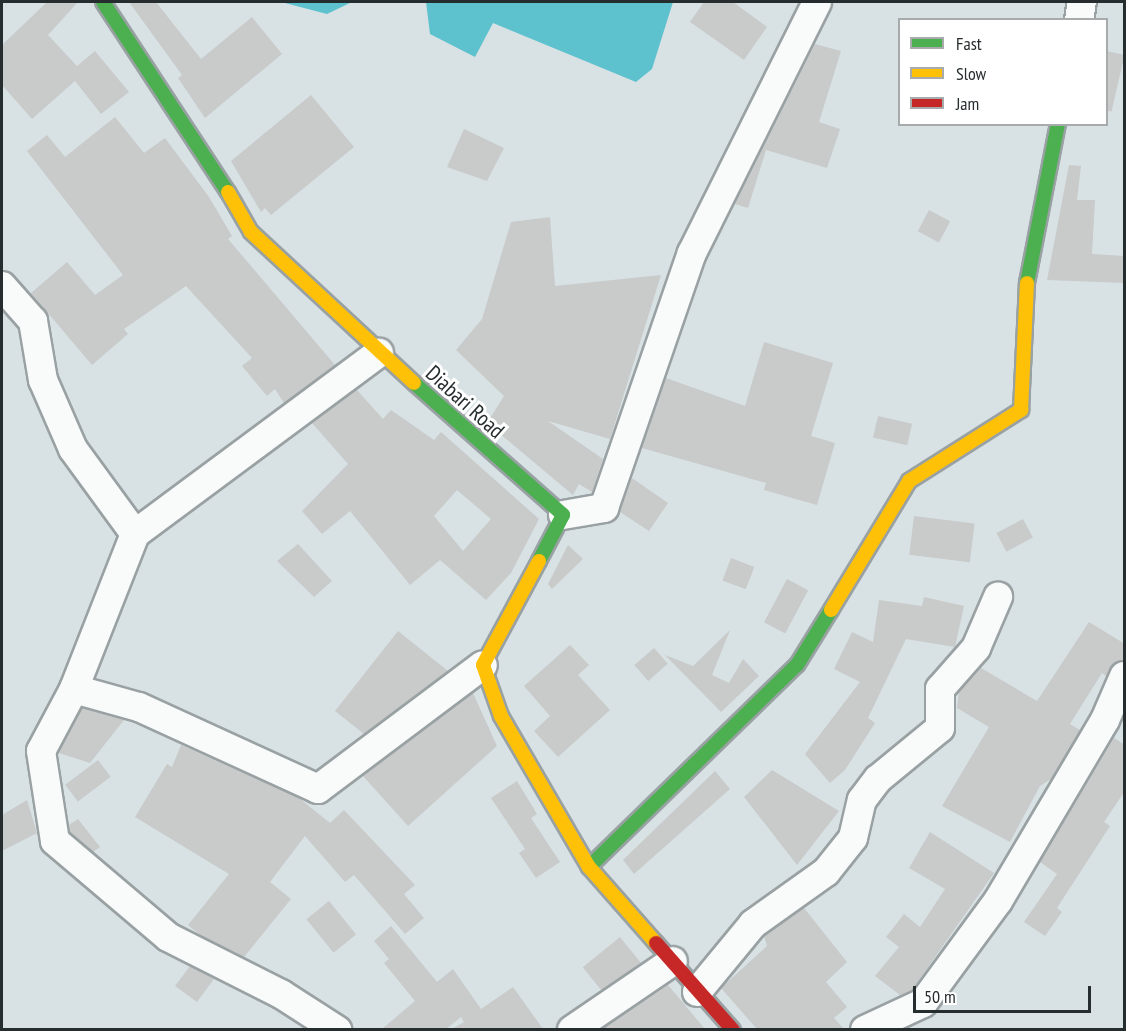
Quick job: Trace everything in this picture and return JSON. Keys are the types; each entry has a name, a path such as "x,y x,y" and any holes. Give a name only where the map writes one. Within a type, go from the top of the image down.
{"street":[{"name":"Diabari Road","path":"103,2 194,135 251,232 379,353 563,515"},
{"path":"74,689 139,707 318,789 483,665 563,515 604,508 692,253 817,2"},
{"path":"1079,18 1082,2"},
{"path":"589,867 797,665 909,481 1021,410 1023,304 1058,126"},
{"path":"2,286 33,321 43,380 73,449 135,534"},
{"path":"337,1029 281,994 168,937 55,841 42,751 74,689 135,534 379,353"},
{"path":"697,992 753,924 826,872 853,838 862,800 878,779 940,728 940,689 976,648 998,597"},
{"path":"483,665 501,716 589,867 673,961 697,992 733,1029"},
{"path":"865,1029 923,1003 998,900 1105,720 1125,676"},
{"path":"572,1029 673,961"}],"water":[{"path":"281,2 352,2 327,14"},
{"path":"426,2 673,2 652,69 636,82 493,23 475,57 430,34"}],"building":[{"path":"47,2 78,2 48,35 77,66 95,51 129,92 101,114 75,81 32,119 2,85 2,45"},
{"path":"129,2 156,2 201,59 252,17 282,54 205,118 178,78 182,75"},
{"path":"704,2 733,2 767,27 744,60 690,22"},
{"path":"815,44 841,51 819,122 840,129 827,168 766,150 748,208 735,204"},
{"path":"1108,51 1124,55 1111,112 1108,111"},
{"path":"311,95 354,147 271,215 265,208 261,212 231,161"},
{"path":"115,117 144,153 165,138 209,197 232,236 228,239 335,365 284,403 275,389 267,396 242,366 252,358 186,286 124,329 128,334 92,365 31,293 67,262 95,295 123,275 27,151 47,135 65,157"},
{"path":"464,129 504,148 487,181 447,167"},
{"path":"1069,165 1081,166 1077,200 1095,200 1092,254 1125,256 1125,283 1047,280"},
{"path":"929,210 950,221 939,242 918,231"},
{"path":"550,217 555,286 661,275 610,439 548,421 603,459 592,492 579,484 573,495 487,423 504,396 456,350 482,319 511,222"},
{"path":"764,342 833,363 811,436 835,443 817,505 764,490 766,483 642,448 666,378 745,406"},
{"path":"357,390 383,419 391,410 434,440 441,432 539,519 511,573 486,600 440,560 410,585 350,511 322,534 302,511 348,464 312,423","holes":["457,490 491,519 463,551 434,516"]},
{"path":"878,416 912,424 907,445 873,437"},
{"path":"632,478 668,503 649,531 620,512"},
{"path":"914,516 975,523 970,562 909,555"},
{"path":"1023,519 1033,538 1006,552 997,533"},
{"path":"298,544 332,581 314,597 277,561"},
{"path":"568,545 583,559 552,589 548,584"},
{"path":"731,558 754,567 746,589 722,580"},
{"path":"787,579 808,590 785,634 764,622"},
{"path":"924,597 964,606 955,647 906,639 868,718 875,723 845,770 830,783 805,754 860,682 834,669 852,632 873,642 879,600 922,606"},
{"path":"1089,622 1125,644 1125,660 1114,663 1106,676 1102,673 1070,724 1080,730 1051,779 1040,786 1010,842 942,806 989,727 957,708 959,692 981,668 1037,701"},
{"path":"730,630 712,675 729,683 743,659 759,676 721,712 665,655 693,666"},
{"path":"398,631 448,671 364,734 335,711"},
{"path":"570,645 589,665 578,675 610,710 558,757 534,731 550,716 524,686"},
{"path":"654,648 668,664 648,681 634,665"},
{"path":"473,693 497,746 408,826 363,776"},
{"path":"82,708 124,720 90,763 59,753"},
{"path":"1114,738 1125,745 1125,791 1104,822 1110,826 1057,908 1062,912 1045,936 1024,922 1057,874 1040,862"},
{"path":"181,745 299,798 330,823 344,810 415,885 404,894 424,918 405,934 354,875 345,882 305,836 270,882 291,899 244,957 200,935 188,925 229,874 135,817 167,764 172,767"},
{"path":"98,760 111,777 78,801 65,785"},
{"path":"772,770 839,811 797,865 744,797"},
{"path":"715,771 730,789 634,874 623,860"},
{"path":"517,781 537,814 531,818 560,862 536,878 519,853 525,849 491,798"},
{"path":"27,800 37,833 2,851 2,815"},
{"path":"78,819 100,847 93,852 70,832 69,825"},
{"path":"930,832 994,873 912,990 900,995 875,976 899,947 886,937 904,914 920,927 945,889 909,868"},
{"path":"329,901 356,934 334,953 306,919"},
{"path":"804,908 847,962 826,982 847,1007 834,1018 844,1029 757,1029 721,988 767,946 764,936"},
{"path":"391,926 437,982 453,969 481,1009 513,987 543,1029 452,1029 464,1022 461,1017 446,1029 382,1029 415,1001 384,963 389,959 374,941"},
{"path":"620,937 641,963 603,993 583,967"},
{"path":"190,966 214,979 197,1002 175,986"},
{"path":"668,985 705,1029 602,1029"}],"traffic: fast":[{"path":"103,2 228,192"},
{"path":"1027,283 1058,126"},
{"path":"414,383 563,515 539,561"},
{"path":"589,867 797,665 831,610"}],"traffic: slow":[{"path":"228,192 251,232 414,383"},
{"path":"831,610 909,481 1021,410 1027,283"},
{"path":"539,561 483,665 501,716 589,867 656,943"}],"traffic: jam":[{"path":"656,943 733,1030"}]}
